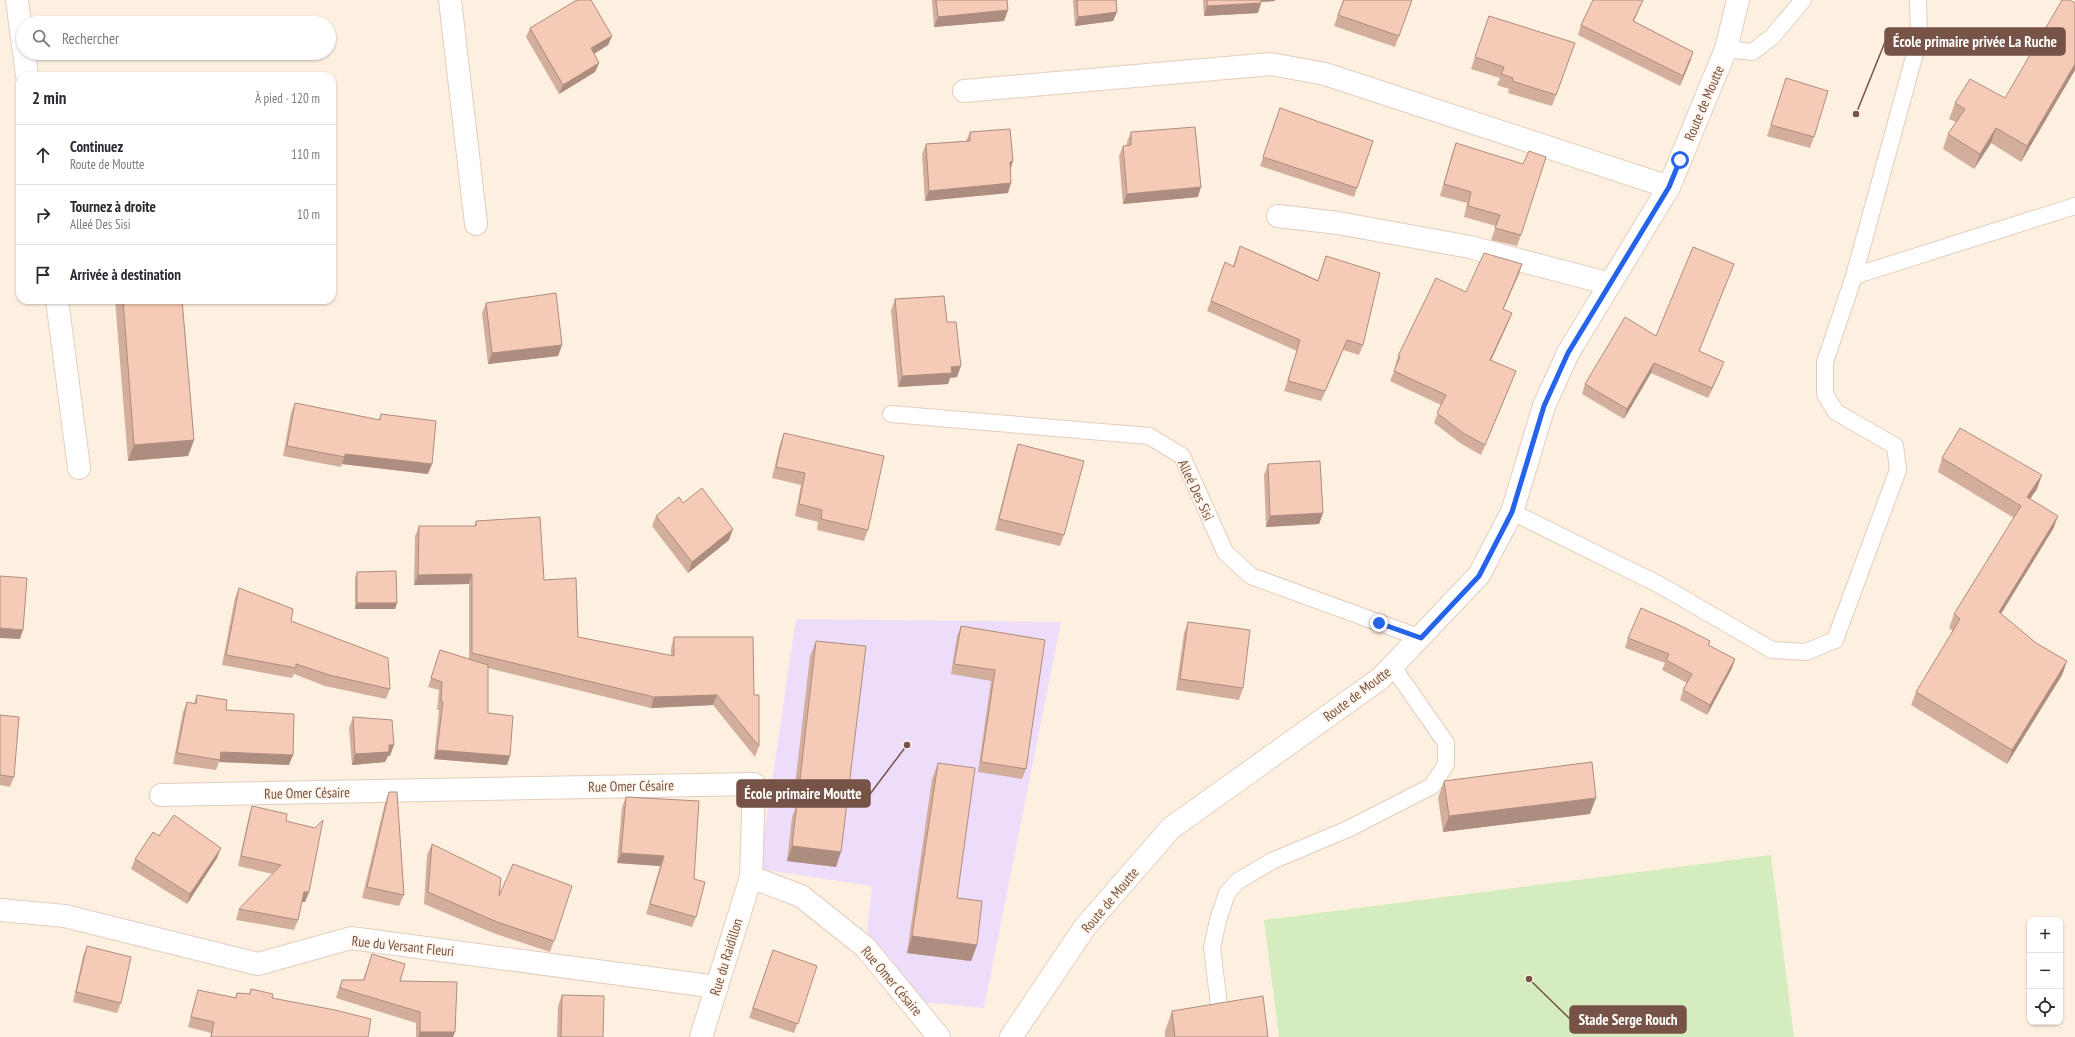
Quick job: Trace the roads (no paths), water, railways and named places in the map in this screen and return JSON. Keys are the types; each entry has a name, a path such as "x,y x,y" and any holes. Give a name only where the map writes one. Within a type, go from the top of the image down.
{"street":[{"path":"17,0 19,16"},
{"path":"450,0 476,224"},
{"name":"Route de Moutte","path":"1011,1037 1085,927 1171,828 1374,683 1393,667 1479,576 1512,512 1544,406 1568,353 1669,187 1726,49 1738,0"},
{"path":"25,60 26,72"},
{"path":"964,91 1271,64 1325,74 1669,187"},
{"path":"1278,216 1338,223 1470,247 1610,284"},
{"path":"58,304 79,468"},
{"name":"Rue Omer Césaire","path":"161,795 754,784 751,877 801,896 865,947 939,1037"},
{"name":"Rue du Raidillon","path":"701,1037 751,877"},
{"name":"Rue du Versant Fleuri","path":"0,910 64,916 258,964 351,938 716,987"}],"lane":[{"path":"1726,49 1752,52 1772,37 1802,0"},
{"path":"1512,512 1660,585 1772,650 1806,652 1835,640 1898,470 1895,446 1836,412 1825,394 1825,362 1854,276 1919,39 1918,0"},
{"path":"1854,276 2075,206"},
{"name":"Alleé Des Sisi","path":"891,414 1148,436 1182,456 1225,552 1251,576 1421,638"},
{"path":"1219,1005 1212,948 1218,920 1227,893 1238,881 1272,861 1348,829 1432,786 1446,764 1446,743 1393,667"}],"place":[{"name":"École primaire privée La Ruche","path":"1856,114"},
{"name":"École primaire Moutte","path":"907,745"},
{"name":"Stade Serge Rouch","path":"1529,979"}]}
